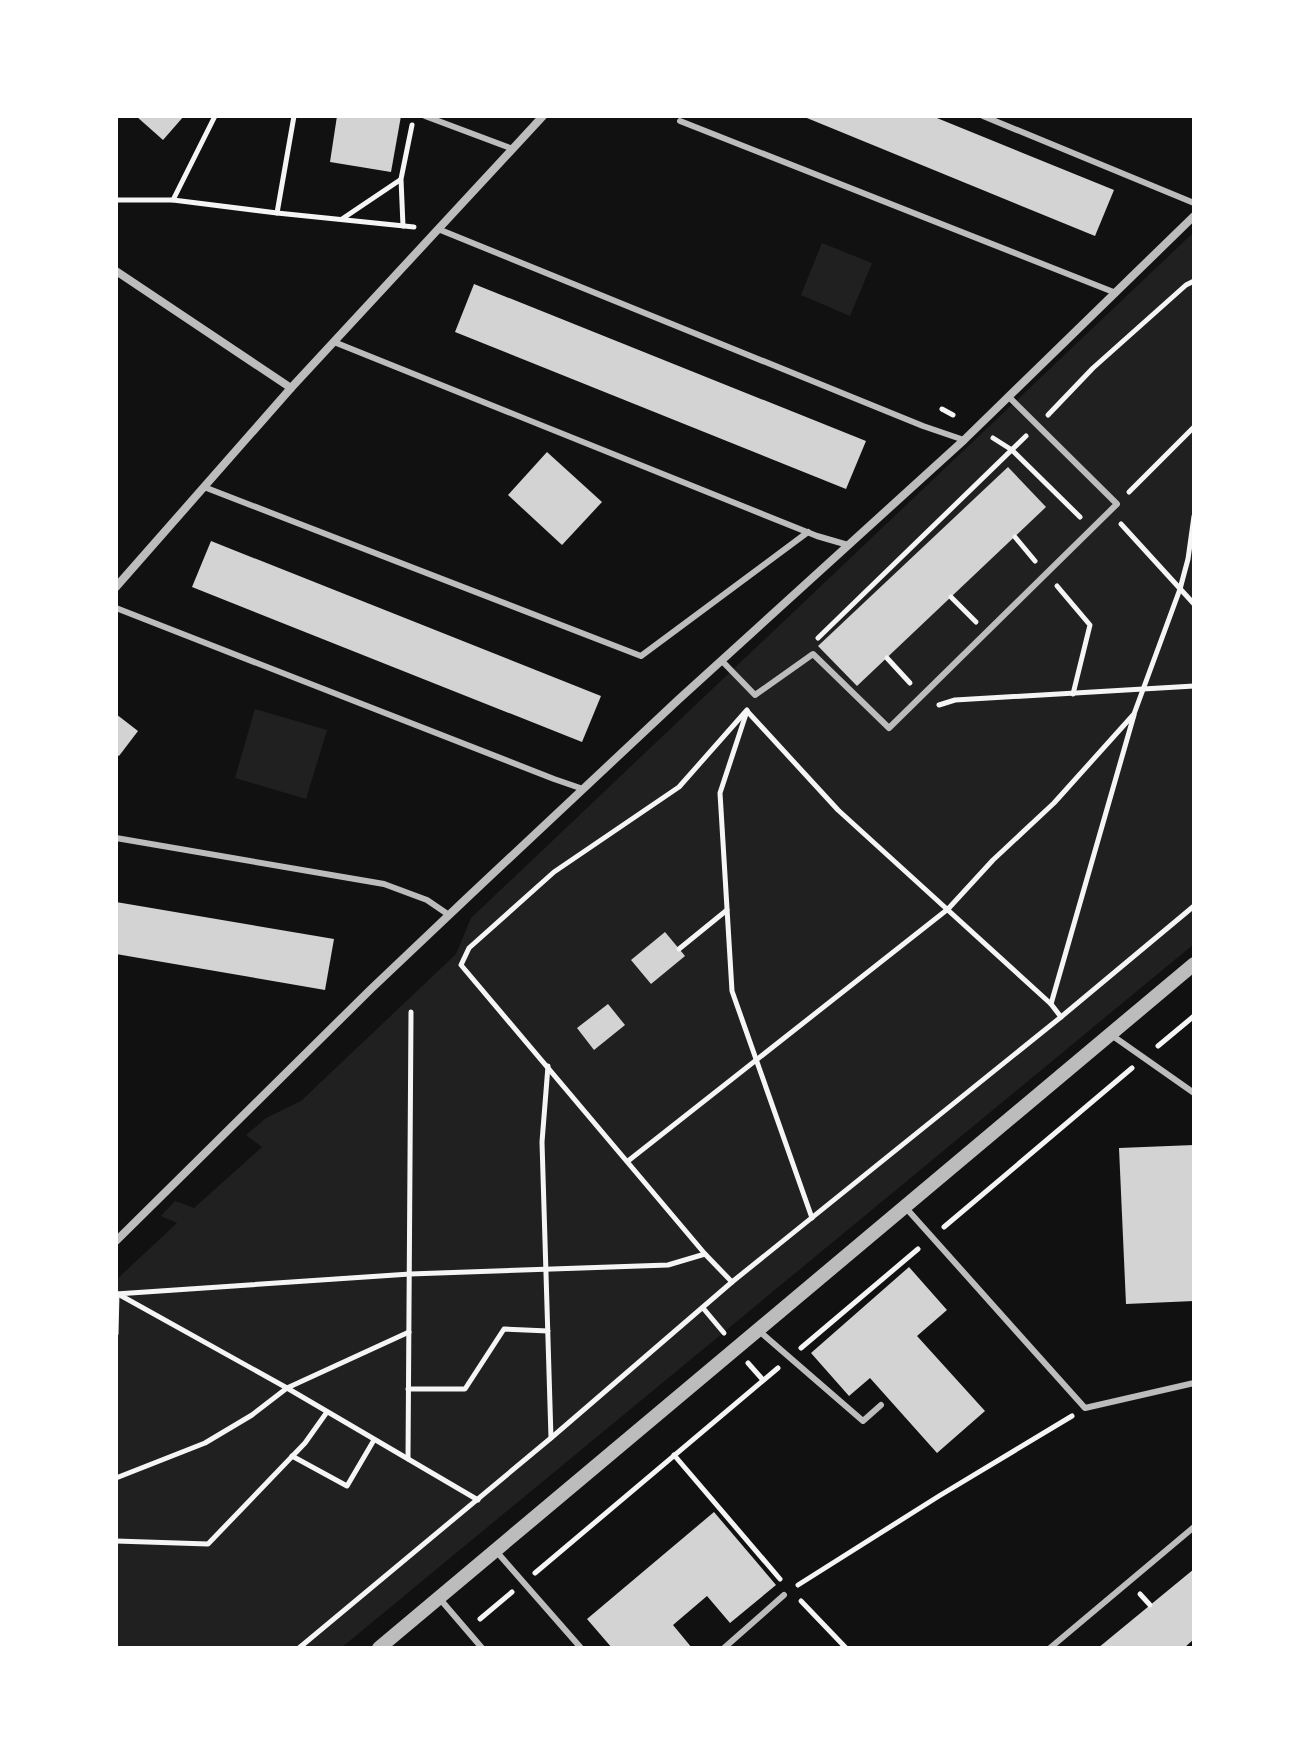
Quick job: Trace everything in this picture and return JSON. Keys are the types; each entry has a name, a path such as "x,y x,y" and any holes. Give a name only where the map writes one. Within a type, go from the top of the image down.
{"street":[{"path":"116,587 291,388 543,116"},
{"path":"116,1241 449,915 977,428 1194,216"},
{"path":"116,271 291,388"},
{"path":"379,1648 1194,964"}],"lane":[{"path":"425,116 513,149"},
{"path":"983,116 1194,203"},
{"path":"680,121 1116,293"},
{"path":"438,229 964,440"},
{"path":"334,342 808,532 848,545"},
{"path":"722,661 755,695 813,654 889,728 1117,504 1009,397"},
{"path":"204,487 641,656 808,532"},
{"path":"116,608 583,789"},
{"path":"116,838 384,884 427,900 449,915"},
{"path":"1110,1034 1194,1093"},
{"path":"904,1207 1085,1408 1194,1383"},
{"path":"758,1330 863,1421 881,1405"},
{"path":"1050,1648 1194,1527"},
{"path":"496,1551 581,1648"},
{"path":"724,1648 787,1592"},
{"path":"440,1598 482,1648"}],"path":[{"path":"173,200 215,116"},
{"path":"277,213 294,116"},
{"path":"403,226 401,179 414,116"},
{"path":"341,220 401,179"},
{"path":"116,200 173,200 438,229"},
{"path":"813,654 815,641 1093,368 1194,281"},
{"path":"942,409 1012,450 1092,529"},
{"path":"1117,504 1194,427"},
{"path":"1110,511 1194,604"},
{"path":"1051,1004 1134,714 1180,589 1194,516"},
{"path":"1015,537 1090,625 1073,694"},
{"path":"951,597 987,632"},
{"path":"887,658 934,706 955,700 1194,686"},
{"path":"747,710 838,810 1051,1004 1061,1017"},
{"path":"747,710 720,793 732,991 812,1218"},
{"path":"732,1282 461,965 469,948 554,872 679,787 747,710"},
{"path":"628,1161 948,909 993,860 1054,803 1134,714"},
{"path":"299,1648 478,1500 732,1282 1194,906"},
{"path":"679,949 727,910"},
{"path":"408,1459 411,1012"},
{"path":"467,1630 1194,1016"},
{"path":"548,1065 542,1142 551,1438"},
{"path":"116,1293 410,1274 668,1265 705,1254"},
{"path":"116,1293 116,1334"},
{"path":"116,1293 287,1388 478,1500"},
{"path":"408,1389 465,1389 504,1329 548,1331"},
{"path":"116,1478 205,1443 252,1415 287,1388 409,1332"},
{"path":"787,1592 1085,1408"},
{"path":"116,1541 208,1544 305,1443 327,1412"},
{"path":"292,1456 347,1486 374,1440"},
{"path":"674,1455 781,1579"},
{"path":"800,1600 846,1648"}],"shaded area":[{"path":"1194,232 1194,944 341,1648 116,1648 116,1280 177,1223 161,1216 175,1201 194,1208 262,1147 246,1135 266,1118 301,1101 456,954 471,918"},
{"path":"822,243 872,263 850,316 801,295"},
{"path":"255,709 327,730 306,799 235,778"}],"building":[{"path":"136,116 184,116 163,140"},
{"path":"337,116 401,116 391,172 330,162"},
{"path":"802,116 932,116 1114,190 1095,236"},
{"path":"474,284 866,441 846,489 455,332"},
{"path":"547,452 602,502 562,545 508,495"},
{"path":"1008,467 1046,507 857,686 818,646"},
{"path":"211,541 601,696 582,742 192,587"},
{"path":"116,714 138,731 119,756 116,754"},
{"path":"116,902 334,939 325,990 116,954"},
{"path":"665,932 685,956 651,984 631,960"},
{"path":"608,1004 625,1025 594,1050 577,1028"},
{"path":"1194,1145 1194,1301 1126,1304 1119,1148"},
{"path":"909,1267 947,1310 917,1336 985,1411 937,1453 870,1378 849,1396 811,1353"},
{"path":"714,1512 776,1585 730,1623 707,1596 673,1625 692,1648 612,1648 587,1619"},
{"path":"1194,1569 1194,1639 1184,1648 1098,1648"}]}
